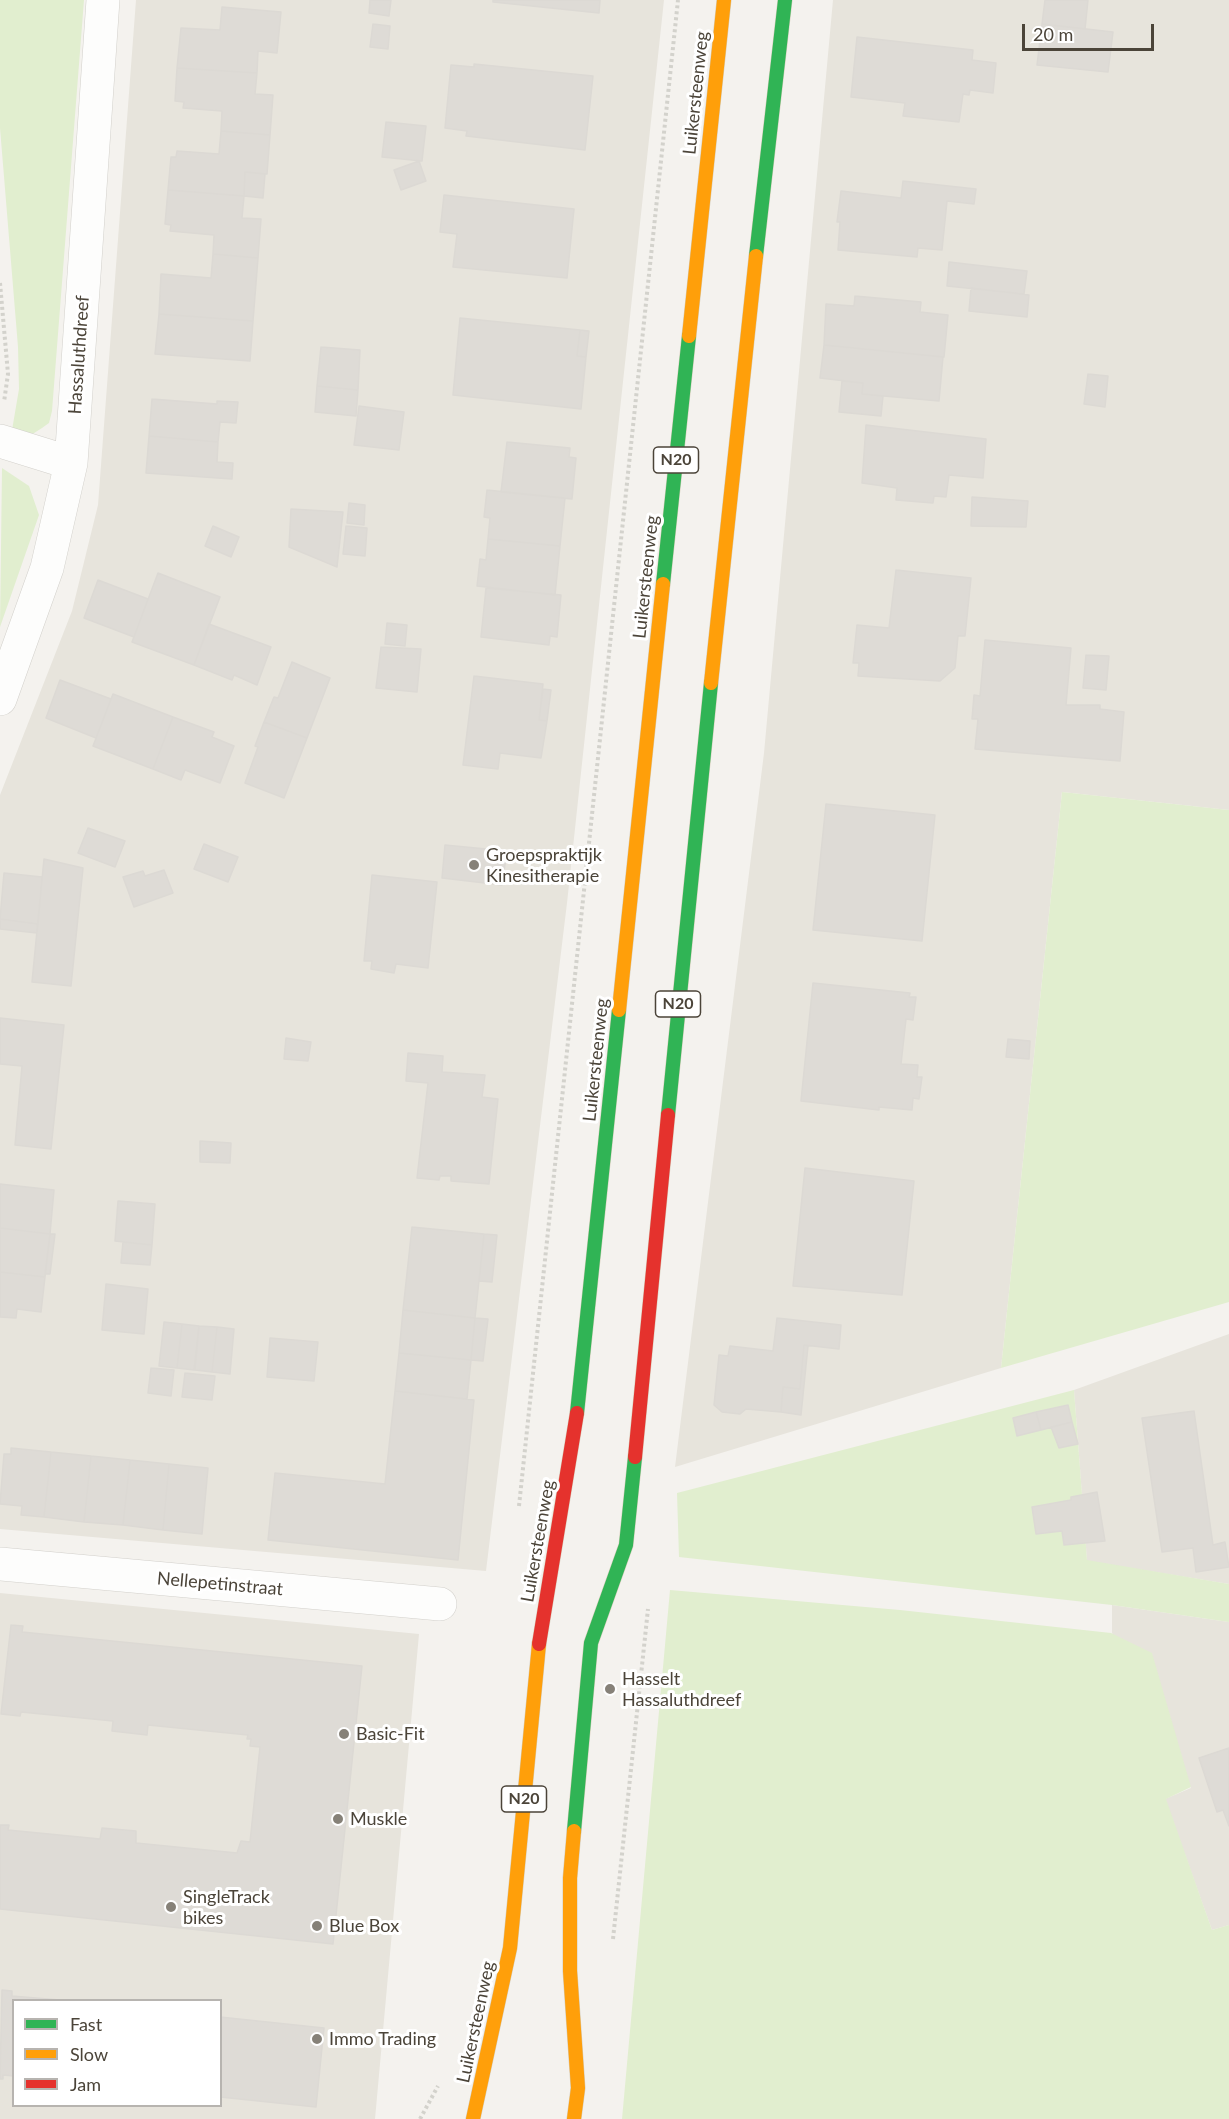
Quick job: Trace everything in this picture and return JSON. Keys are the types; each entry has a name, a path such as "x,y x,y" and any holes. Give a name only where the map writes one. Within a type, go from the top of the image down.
{"main road":[{"name":"Luikersteenweg","path":"473,2119 510,1948 540,1631 573,1447 724,0"},
{"name":"N20","path":"574,2119 578,2088 570,1971 570,1878 591,1643 626,1545 727,525 785,0"}],"street":[{"name":"Hassaluthdreef","path":"0,699 47,568 71,463 103,0"},
{"path":"0,441 71,463"},
{"name":"Nellepetinstraat","path":"0,1564 440,1604"}],"path":[{"path":"518,1512 678,0"},
{"path":"0,283 8,374 4,405"},
{"path":"420,2119 442,2079"}],"shaded area":[{"path":"136,0 664,0 567,903 486,1571 0,1529 0,795 72,611 98,505"},
{"path":"833,0 1229,0 1229,810 1062,792 1001,1368 675,1467 764,753"},
{"path":"1229,1334 1229,1584 1087,1561 1074,1390"},
{"path":"0,1593 419,1634 375,2119 0,2119"},
{"path":"1112,1605 1229,1622 1229,1925 1212,1930 1165,1799 1191,1788 1112,1633"}],"green space":[{"path":"0,0 84,0 52,411 49,423 31,435 11,436 19,389 18,347 0,128"},
{"path":"2,468 29,486 39,515 0,627"},
{"path":"1062,792 1229,810 1229,1302 1001,1368"},
{"path":"1074,1390 1087,1560 1229,1584 1229,1622 1112,1605 679,1557 677,1493"},
{"path":"670,1590 900,1610 1111,1633 1152,1653 1191,1787 1166,1799 1212,1930 1229,1925 1229,2119 622,2119"}],"building":[{"path":"370,0 391,0 389,16 369,13"},
{"path":"493,0 600,0 599,13 493,2"},
{"path":"1045,0 1088,0 1085,29 1042,24"},
{"path":"222,7 281,12 277,53 258,51 257,73 177,68 181,28 220,30"},
{"path":"373,24 390,26 388,49 370,47"},
{"path":"1042,24 1113,32 1108,72 1037,65"},
{"path":"857,37 973,50 972,60 996,63 993,93 970,90 969,95 963,94 959,122 903,116 905,103 851,97"},
{"path":"474,64 593,76 585,150 466,136 467,131 445,128 451,65 474,67"},
{"path":"177,68 257,73 255,94 273,95 270,135 221,131 222,111 183,108 184,102 175,101"},
{"path":"386,122 426,126 422,161 382,157"},
{"path":"221,131 270,135 267,174 245,172 244,196 168,190 171,157 176,157 177,151 219,154"},
{"path":"419,161 426,181 401,190 394,170"},
{"path":"245,172 265,174 263,198 244,196"},
{"path":"903,181 976,189 974,204 947,201 942,250 918,248 917,257 838,250 840,222 837,222 841,191 901,198"},
{"path":"168,190 244,196 242,218 261,219 258,258 213,254 214,235 170,231 171,225 165,224"},
{"path":"444,195 574,209 567,278 453,267 457,234 440,232"},
{"path":"213,254 258,258 253,321 159,314 161,274 211,278"},
{"path":"949,262 1027,271 1024,294 947,286"},
{"path":"971,288 1029,295 1027,317 969,311"},
{"path":"855,296 921,302 920,312 948,315 944,357 824,345 826,304 854,306"},
{"path":"159,314 253,321 250,361 155,354"},
{"path":"460,318 580,330 577,356 586,357 581,409 453,395"},
{"path":"580,330 589,331 586,357 577,356"},
{"path":"824,345 943,357 939,401 862,394 863,383 820,378"},
{"path":"321,347 360,350 358,390 317,386"},
{"path":"1088,374 1108,376 1105,407 1084,404"},
{"path":"842,381 863,383 862,394 883,396 881,416 839,412"},
{"path":"317,386 358,390 356,416 315,412"},
{"path":"152,399 217,404 217,401 238,402 236,423 220,422 218,442 149,436"},
{"path":"359,406 404,412 399,450 354,445"},
{"path":"866,425 986,439 983,478 949,475 946,497 934,496 933,503 896,500 897,488 862,483"},
{"path":"149,436 218,442 217,462 233,463 232,479 146,473"},
{"path":"507,442 570,448 569,457 576,458 572,499 501,492"},
{"path":"487,490 565,498 560,546 488,539 490,518 484,517"},
{"path":"972,497 1028,501 1026,527 971,526"},
{"path":"349,503 365,505 364,525 347,523"},
{"path":"291,509 343,512 337,567 289,547"},
{"path":"213,526 239,537 231,557 205,546"},
{"path":"346,526 367,528 365,556 343,554"},
{"path":"488,539 560,546 555,595 477,586 480,559 486,560"},
{"path":"896,570 971,578 965,636 958,636 955,668 940,681 858,676 859,663 853,663 857,625 889,628"},
{"path":"158,573 220,597 194,665 132,642"},
{"path":"98,580 148,599 134,637 84,618"},
{"path":"486,588 561,595 557,637 550,636 549,645 481,637"},
{"path":"387,623 407,625 405,646 385,644"},
{"path":"209,624 271,647 257,685 234,675 232,680 194,665"},
{"path":"985,640 1071,648 1066,705 1100,705 1100,709 1124,712 1120,761 975,749 978,719 972,719 974,695 980,696"},
{"path":"381,647 421,649 417,692 376,688"},
{"path":"1086,655 1109,656 1106,690 1083,688"},
{"path":"292,662 330,678 307,738 264,722 274,697 278,698"},
{"path":"474,676 543,684 539,720 547,721 541,758 500,753 498,769 463,765"},
{"path":"60,680 111,699 96,738 46,718"},
{"path":"543,689 551,690 547,721 539,720"},
{"path":"113,694 173,717 153,769 93,746"},
{"path":"173,717 214,732 212,737 234,746 220,783 185,770 181,780 153,769"},
{"path":"264,722 307,738 284,798 245,783"},
{"path":"826,804 935,815 922,941 813,930"},
{"path":"88,828 125,841 115,867 78,853"},
{"path":"204,844 238,857 228,882 194,869"},
{"name":"Groepspraktijk Kinesitherapie","path":"445,845 507,851 502,885 442,878"},
{"path":"44,859 83,868 71,986 32,982"},
{"path":"164,870 173,893 134,907 123,877 143,871 145,876"},
{"path":"4,873 42,877 38,924 0,919"},
{"path":"372,875 437,882 428,968 396,964 394,973 371,969 372,961 364,961"},
{"path":"0,919 38,924 37,933 0,929"},
{"path":"813,983 910,993 909,997 916,997 913,1020 906,1019 901,1064 918,1065 917,1077 922,1077 919,1099 913,1098 912,1110 879,1107 879,1110 801,1101"},
{"path":"0,1018 64,1025 51,1149 15,1145 22,1066 0,1064"},
{"path":"286,1038 311,1042 308,1061 284,1059"},
{"path":"1008,1039 1030,1041 1029,1059 1006,1057"},
{"path":"408,1053 443,1056 442,1072 485,1075 482,1097 498,1099 489,1184 451,1181 451,1176 440,1176 439,1180 417,1178 428,1083 406,1081"},
{"path":"200,1141 231,1143 230,1163 200,1162"},
{"path":"805,1168 914,1181 902,1295 793,1286"},
{"path":"0,1184 54,1190 50,1234 0,1228"},
{"path":"118,1201 155,1204 152,1245 115,1241"},
{"path":"412,1227 484,1234 475,1318 403,1310"},
{"path":"0,1228 50,1234 45,1277 0,1272"},
{"path":"50,1234 55,1234 50,1274 45,1274"},
{"path":"484,1234 497,1235 492,1282 479,1281"},
{"path":"123,1242 152,1245 150,1265 121,1263"},
{"path":"0,1272 45,1277 41,1312 17,1309 16,1318 0,1317"},
{"path":"106,1284 148,1289 144,1334 102,1330"},
{"path":"403,1310 475,1318 471,1360 399,1353"},
{"path":"475,1318 488,1319 483,1361 471,1360"},
{"path":"777,1318 841,1325 839,1349 804,1345 800,1389 783,1387 781,1412 746,1409 740,1414 722,1412 714,1405 719,1355 728,1356 730,1346 773,1351"},
{"path":"164,1322 182,1324 177,1368 159,1366"},
{"path":"182,1324 199,1326 194,1370 177,1368"},
{"path":"199,1326 217,1327 212,1372 195,1370"},
{"path":"217,1327 234,1329 230,1374 212,1372"},
{"path":"270,1338 318,1342 314,1381 267,1377"},
{"path":"804,1345 808,1346 801,1415 781,1412 783,1387 800,1389"},
{"path":"399,1353 471,1360 467,1399 395,1391"},
{"path":"151,1368 174,1370 171,1396 148,1393"},
{"path":"185,1373 215,1376 212,1400 182,1397"},
{"path":"395,1391 474,1400 458,1560 268,1540 275,1473 385,1484"},
{"path":"1068,1405 1072,1422 1041,1430 1036,1412"},
{"path":"1194,1411 1213,1545 1225,1542 1229,1567 1196,1572 1193,1548 1162,1552 1142,1418"},
{"path":"1036,1412 1041,1430 1017,1436 1013,1418"},
{"path":"1072,1422 1078,1444 1059,1448 1051,1427"},
{"path":"11,1448 51,1452 44,1517 21,1515 22,1506 0,1504 4,1454 11,1454"},
{"path":"51,1452 91,1456 84,1522 44,1517"},
{"path":"91,1456 130,1460 123,1525 84,1522"},
{"path":"130,1460 169,1464 163,1530 123,1525"},
{"path":"169,1464 208,1468 202,1534 163,1530"},
{"path":"1097,1492 1105,1541 1064,1545 1062,1531 1036,1534 1032,1507 1071,1500 1071,1497"},
{"path":"11,1625 23,1626 22,1632 362,1666 333,1944 0,1909 0,1825 9,1825 8,1830 100,1839 102,1828 136,1831 136,1843 237,1853 241,1841 250,1842 260,1747 250,1746 251,1739 247,1739 248,1735 148,1725 147,1735 112,1731 113,1721 21,1712 20,1716 1,1714"},
{"path":"1229,1748 1229,1826 1223,1810 1217,1812 1199,1758"},
{"path":"2,1990 12,1991 12,1996 48,1999 12,1999 12,2076 3,2075 3,2079 0,2079"},
{"path":"222,2017 324,2028 316,2107 222,2097"}],"traffic: fast":[{"path":"756,256 785,0"},
{"path":"663,584 689,336"},
{"path":"668,1115 711,683"},
{"path":"577,1413 619,1010"},
{"path":"574,1831 591,1643 626,1545 635,1457"}],"traffic: slow":[{"path":"689,336 724,0"},
{"path":"711,683 756,256"},
{"path":"619,1010 663,584"},
{"path":"473,2119 510,1948 539,1644"},
{"path":"574,1831 570,1878 570,1971 578,2088 574,2119"}],"traffic: jam":[{"path":"635,1457 668,1115"},
{"path":"539,1644 577,1413"}],"place":[{"name":"Groepspraktijk Kinesitherapie","path":"474,865"},
{"name":"Hasselt Hassaluthdreef","path":"610,1689"},
{"name":"Basic-Fit","path":"344,1734"},
{"name":"Muskle","path":"338,1819"},
{"name":"SingleTrack bikes","path":"171,1907"},
{"name":"Blue Box","path":"317,1926"},
{"name":"Immo Trading","path":"317,2039"}]}
